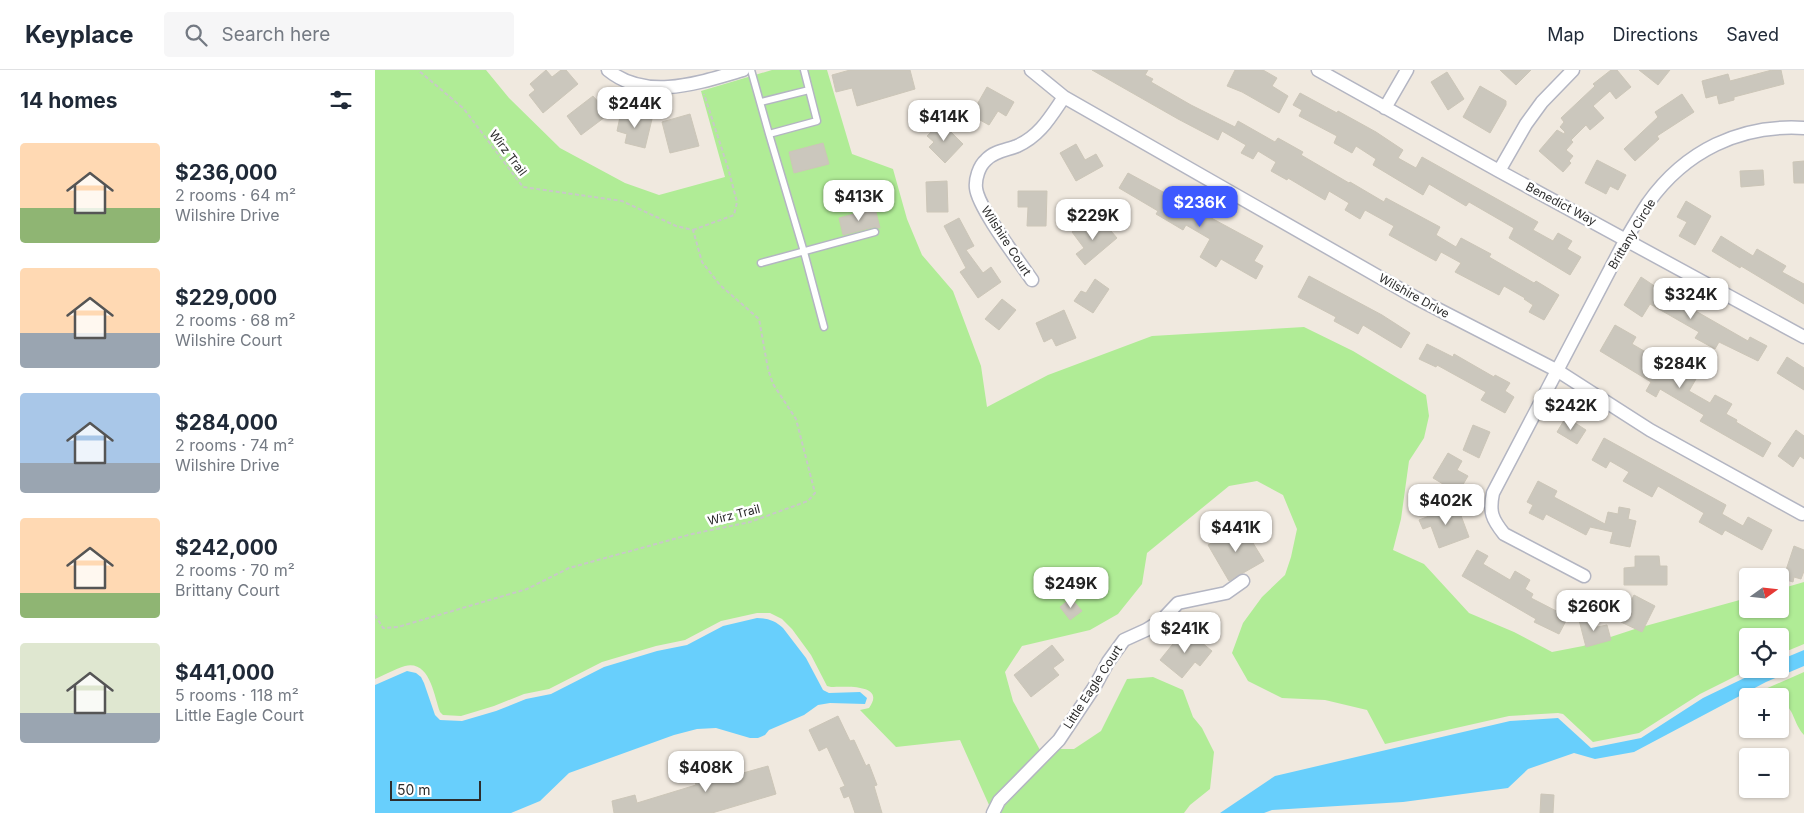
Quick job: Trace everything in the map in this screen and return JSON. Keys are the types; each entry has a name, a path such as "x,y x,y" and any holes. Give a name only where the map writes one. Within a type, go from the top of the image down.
{"street":[{"path":"608,70 615,76 633,83 651,87 675,88 743,70"},
{"name":"Wilshire Drive","path":"1031,70 1064,97 1416,298 1559,371 1650,430 1802,514"},
{"name":"Benedict Way","path":"1318,70 1804,337"},
{"path":"1385,108 1407,70"},
{"path":"1499,171 1526,124 1542,102 1573,70"},
{"name":"Wilshire Court","path":"1032,280 981,203 976,188 978,172 985,160 998,152 1031,139 1043,128 1064,97"},
{"name":"Brittany Circle","path":"1584,576 1504,534 1494,522 1490,506 1493,493 1559,371 1626,240 1648,203 1668,178 1709,147 1743,134 1763,129 1804,128"},
{"name":"Little Eagle Court","path":"993,813 999,801 1059,740 1124,640 1162,620 1178,603 1226,592 1243,581"}],"lane":[{"path":"751,70 804,252 823,328"},
{"path":"769,134 817,121 804,70"},
{"path":"761,102 809,90"},
{"path":"761,263 875,232"}],"path":[{"name":"Wirz Trail","path":"375,615 383,628 398,627 527,589 569,568 691,534 749,522 808,501 815,493 796,419 773,384 768,369 759,319 720,285 702,262 693,230 676,226 622,201 523,187 464,109 418,70"},
{"path":"693,230 734,215 737,202 703,91"}],"green space":[{"path":"375,70 486,70 509,98 560,148 625,183 659,195 725,177 701,91 772,70 827,70 852,154 893,169 907,219 922,255 953,291 981,366 987,407 1048,375 1152,336 1304,327 1353,351 1426,395 1429,416 1424,438 1409,461 1401,519 1393,550 1424,564 1469,613 1514,632 1552,652 1583,646 1638,628 1739,600 1739,618 1789,618 1789,586 1804,582 1804,644 1789,650 1789,628 1739,628 1739,674 1700,694 1639,733 1593,742 1563,714 1558,713 1509,716 1385,744 1367,710 1325,700 1282,698 1248,681 1232,653 1243,623 1262,597 1285,575 1297,529 1283,495 1257,481 1229,486 1147,553 1142,584 1118,614 1090,630 1022,646 1005,672 1013,701 1040,750 994,797 989,805 960,740 896,747 860,710 869,708 873,700 872,694 868,690 861,688 827,686 811,655 792,629 782,619 770,613 757,613 721,621 685,640 656,646 602,662 549,689 524,694 461,716 443,715 440,712 430,681 420,668 405,666 375,679"},
{"path":"1804,672 1804,735 1789,708 1789,688 1767,688"},
{"path":"1153,677 1183,690 1193,717 1202,728 1214,752 1210,789 1190,805 1184,813 1000,813 1005,805 1058,749 1074,749 1101,731 1127,679"}],"water":[{"path":"757,618 771,620 783,628 806,658 823,690 829,693 860,692 867,698 865,704 830,703 818,705 804,715 769,730 765,735 758,738 750,738 716,728 697,729 674,735 569,773 540,801 511,813 375,813 375,685 407,671 416,673 424,683 435,715 440,720 462,721 496,711 526,699 551,694 604,667 657,651 687,645 723,626"},
{"path":"1804,650 1804,666 1789,672 1789,656"},
{"path":"1744,678 1776,678 1755,688 1739,688 1739,696 1634,752 1595,759 1574,753 1528,769 1508,788 1403,802 1272,810 1264,813 1220,813 1275,776 1510,721 1558,718 1591,748 1641,738 1703,698"}],"building":[{"path":"546,70 552,77 561,70 566,70 578,84 543,113 529,95 535,90 530,84"},
{"path":"850,70 910,70 915,89 857,106 852,88 836,92 832,75"},
{"path":"1092,70 1148,70 1145,75 1153,79 1151,82 1191,105 1235,127 1238,121 1275,142 1278,138 1303,152 1301,155 1349,183 1384,202 1386,198 1440,227 1436,235 1456,247 1461,238 1491,254 1489,257 1559,295 1544,320 1529,312 1533,305 1525,298 1504,286 1499,295 1455,272 1461,263 1441,252 1436,261 1389,235 1394,226 1365,210 1360,219 1345,210 1349,203 1329,191 1325,200 1288,178 1287,180 1271,171 1276,162 1258,151 1253,159 1241,153 1246,145 1222,131 1218,140"},
{"path":"1235,70 1263,70 1277,78 1272,86 1288,96 1279,113 1242,92 1227,86"},
{"path":"1500,70 1531,70 1516,85"},
{"path":"1611,70 1617,70 1631,87 1616,99 1610,91 1593,106 1604,118 1590,130 1586,125 1571,140 1573,142 1566,150 1573,156 1569,161 1571,163 1563,172 1539,151 1557,130 1564,134 1565,132 1560,127 1564,122 1561,118 1595,86 1593,84"},
{"path":"1639,70 1670,70 1658,85"},
{"path":"1772,70 1781,70 1784,84 1734,97 1734,100 1719,104 1717,95 1706,98 1702,81 1728,74 1730,81"},
{"path":"1447,72 1464,99 1448,110 1431,82"},
{"path":"1480,86 1506,101 1506,105 1490,133 1463,117"},
{"path":"987,87 1014,102 1006,116 998,111 989,125 971,115"},
{"path":"1300,93 1376,132 1403,150 1398,158 1416,168 1422,157 1538,222 1533,230 1553,241 1558,233 1572,241 1567,249 1581,257 1570,275 1509,238 1514,228 1469,202 1466,206 1429,184 1423,195 1373,165 1376,159 1356,146 1352,153 1334,143 1337,136 1299,116 1302,110 1293,105"},
{"path":"1682,94 1694,112 1657,136 1659,139 1635,161 1624,149 1658,117 1655,112"},
{"path":"593,96 600,104 597,106 605,117 581,135 567,116"},
{"path":"621,112 652,119 645,148 625,143 627,134 617,131"},
{"path":"690,114 699,146 670,153 662,122"},
{"path":"941,122 963,144 945,163 929,147 934,142 927,136"},
{"path":"823,143 829,164 794,173 789,152"},
{"path":"1076,144 1085,160 1096,154 1103,166 1076,181 1060,153"},
{"path":"1597,160 1626,175 1618,190 1610,186 1606,194 1585,183"},
{"path":"1804,161 1804,183 1794,183 1793,162"},
{"path":"1763,170 1764,185 1741,187 1740,171"},
{"path":"1128,173 1263,246 1254,261 1263,266 1256,279 1221,259 1216,267 1200,257 1210,239 1186,225 1183,230 1156,214 1158,211 1119,188"},
{"path":"947,181 948,212 927,212 926,182"},
{"path":"1018,191 1047,191 1046,226 1027,226 1028,207 1018,207"},
{"path":"1686,201 1711,216 1695,245 1679,236 1687,222 1677,217"},
{"path":"875,208 880,228 874,227 843,235 839,218"},
{"path":"959,218 974,246 966,250 983,273 991,267 1001,282 978,298 960,272 966,268 944,226"},
{"path":"1088,220 1097,231 1105,224 1117,238 1085,265 1076,254 1084,248 1072,232"},
{"path":"1721,236 1753,256 1757,249 1786,266 1782,272 1804,284 1804,304 1712,251"},
{"path":"1309,276 1382,315 1410,333 1401,348 1363,325 1358,334 1334,321 1336,317 1298,297"},
{"path":"1641,277 1659,290 1748,341 1750,337 1767,346 1758,361 1719,342 1715,349 1695,338 1699,332 1650,304 1642,317 1624,305"},
{"path":"1095,279 1109,289 1093,313 1074,301 1081,291 1086,293"},
{"path":"1002,299 1016,310 999,330 985,319"},
{"path":"1064,310 1076,338 1056,346 1052,338 1044,342 1036,323"},
{"path":"1615,325 1636,337 1632,344 1696,379 1689,391 1710,403 1715,395 1732,404 1726,414 1771,443 1763,457 1700,421 1704,415 1660,389 1656,397 1646,391 1651,382 1600,351"},
{"path":"1427,344 1453,357 1454,354 1494,377 1495,375 1510,383 1505,391 1514,397 1505,413 1481,400 1486,392 1437,365 1436,367 1419,359"},
{"path":"1787,357 1804,368 1804,390 1777,373"},
{"path":"1566,417 1586,430 1577,444 1557,432"},
{"path":"1473,425 1490,432 1479,458 1463,450"},
{"path":"1796,430 1804,436 1804,459 1800,456 1793,467 1778,456"},
{"path":"1604,438 1726,505 1722,514 1743,526 1748,517 1772,530 1762,550 1725,530 1722,535 1699,522 1704,513 1658,486 1652,497 1623,481 1629,472 1610,461 1606,468 1592,460"},
{"path":"1448,453 1462,461 1457,470 1468,476 1458,493 1433,478"},
{"path":"1538,481 1557,491 1554,497 1605,524 1608,512 1618,514 1619,507 1630,509 1628,519 1636,521 1630,547 1610,543 1613,532 1590,527 1586,535 1546,514 1543,520 1529,513 1533,505 1527,502"},
{"path":"1457,505 1469,537 1439,548 1431,526 1423,529 1419,520"},
{"path":"1242,525 1264,561 1229,581 1208,545"},
{"path":"1794,546 1804,550 1804,571 1801,579 1794,577 1793,582 1789,581 1789,568 1787,568"},
{"path":"1477,550 1488,556 1483,564 1510,580 1515,571 1530,580 1525,589 1533,594 1531,598 1568,617 1559,634 1534,622 1536,619 1462,576"},
{"path":"1635,556 1659,556 1660,566 1667,566 1667,585 1624,585 1624,568 1635,567"},
{"path":"1634,595 1655,606 1642,632 1621,622"},
{"path":"1071,598 1082,611 1070,620 1060,607"},
{"path":"1594,616 1597,627 1607,625 1611,640 1586,647 1579,620"},
{"path":"1185,629 1212,651 1200,666 1195,662 1182,678 1160,660"},
{"path":"1052,645 1064,660 1053,668 1059,675 1031,697 1014,675"},
{"path":"838,716 850,741 854,740 866,766 869,764 877,785 874,786 882,813 855,813 849,796 844,798 840,788 845,786 827,747 819,751 809,730"},
{"path":"710,762 712,772 740,764 743,773 768,766 776,794 712,813 614,813 612,801 635,795 637,803 696,785 691,767"},
{"path":"1541,794 1554,795 1553,813 1540,813"}]}
